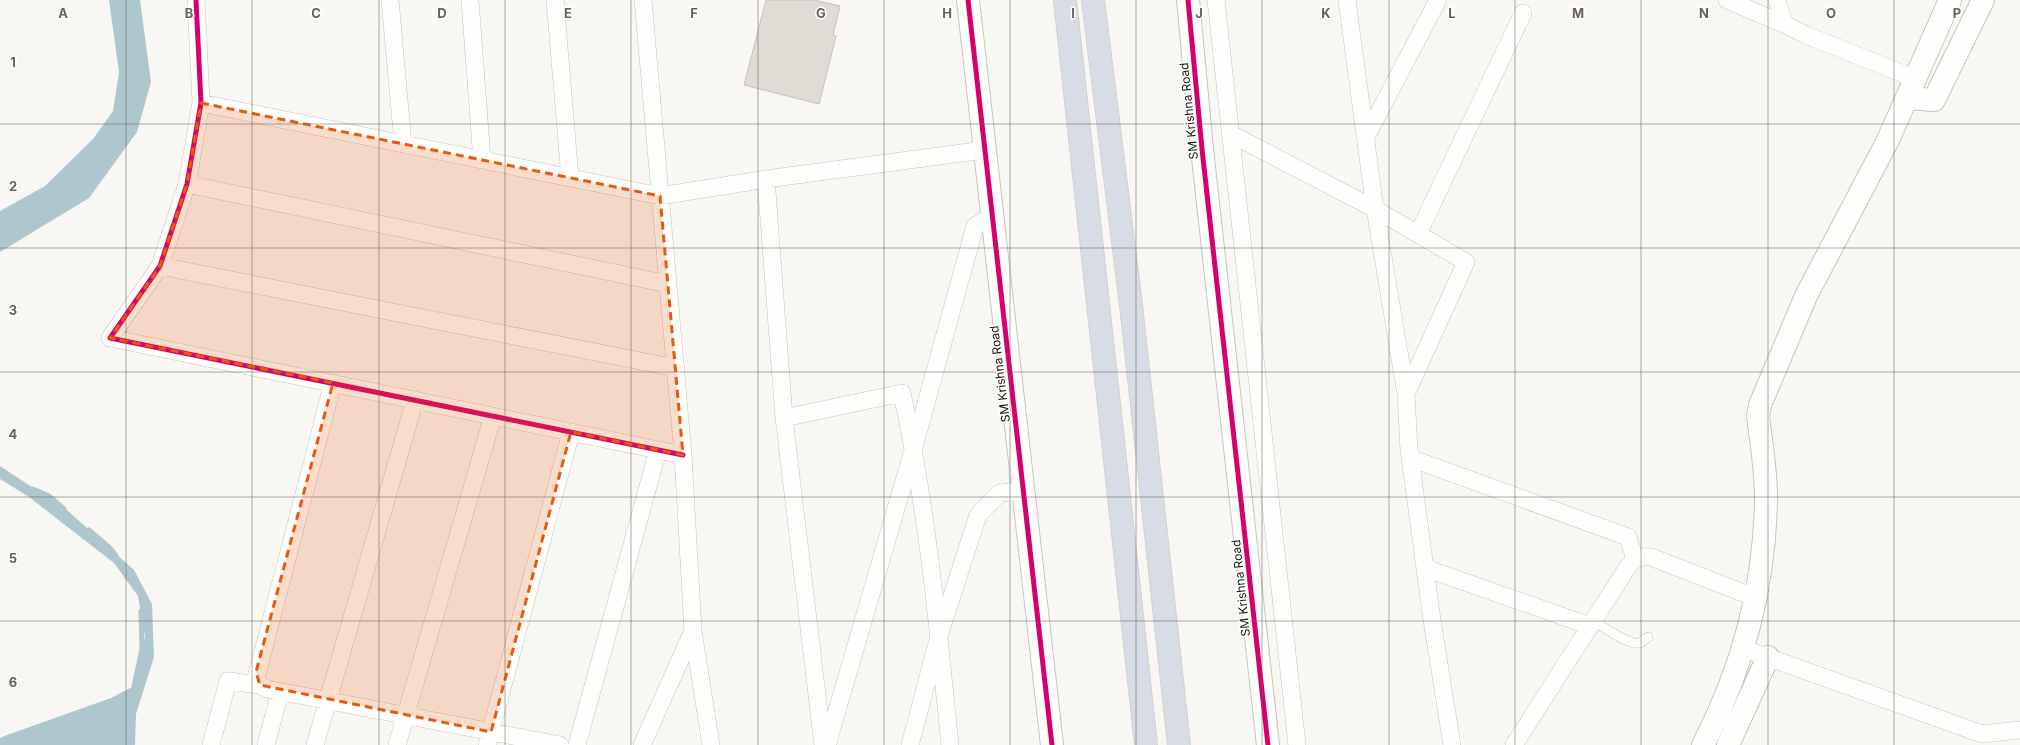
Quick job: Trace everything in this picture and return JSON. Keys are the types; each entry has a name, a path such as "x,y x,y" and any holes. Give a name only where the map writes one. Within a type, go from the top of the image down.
{"highway":[{"path":"1065,0 1146,745"},
{"path":"1093,0 1132,313 1179,745"}],"street":[{"path":"196,0 201,103 187,184 160,266 110,338 683,455"},
{"path":"390,0 403,144"},
{"path":"470,0 482,160"},
{"path":"555,0 570,178"},
{"path":"643,0 683,455 692,631 711,745"},
{"name":"SM Krishna Road","path":"968,0 1052,745"},
{"name":"SM Krishna Road","path":"1188,0 1202,149 1268,745"},
{"path":"1216,0 1296,745"},
{"path":"1347,0 1375,209 1406,394 1410,458 1452,745"},
{"path":"1366,137 1438,0"},
{"path":"1727,0 1786,25 1934,100 1983,0"},
{"path":"1778,0 1786,25"},
{"path":"1703,745 1735,673 1761,576 1766,502 1758,415 1760,405 1806,296 1888,140 1950,0"},
{"path":"1418,234 1523,13"},
{"path":"201,103 660,196 766,179 984,150"},
{"path":"1231,134 1375,209 1466,262 1406,394"},
{"path":"766,179 784,418 823,745"},
{"path":"187,184 668,284"},
{"path":"827,745 914,447 975,226 992,216"},
{"path":"160,266 676,368"},
{"path":"332,383 256,672 256,678 260,685 266,689 280,692 405,716 489,739 560,745"},
{"path":"784,418 902,392 914,447 939,636 950,745"},
{"path":"315,745 415,400"},
{"path":"397,745 493,416"},
{"path":"489,739 571,432"},
{"path":"577,745 658,450"},
{"path":"1410,458 1628,537 1635,559"},
{"path":"910,745 939,636 978,515 1000,493 1024,491"},
{"path":"1514,745 1629,564 1635,559 1643,556 1651,557 1756,598"},
{"path":"1425,568 1592,624"},
{"path":"642,745 692,631"},
{"path":"1742,648 1982,734 2020,730"},
{"path":"1728,745 1768,657"},
{"path":"211,745 228,681 260,685"},
{"path":"266,745 280,692"}],"lane":[{"path":"1592,624 1636,643 1640,643 1648,637"}],"highlighted area":[{"path":"201,103 660,196 683,455 571,432 491,732 260,685 256,672 333,383 110,338 160,266 187,184"}],"water":[{"path":"109,0 140,0 151,82 137,132 89,198 0,252 0,211 45,186 93,139 113,111 119,72"},
{"path":"0,466 68,511 134,570 152,604 154,657 136,714 135,745 0,745 0,738 111,698 136,685 145,637 138,596 114,563 29,497 0,479"}],"building":[{"path":"766,0 814,0 840,6 833,35 836,36 819,104 744,85"}],"waterway":[{"path":"33,489 49,496 64,509"},
{"path":"89,530 111,549 116,556"},
{"path":"133,691 142,649 141,611"}],"cycle path":[{"path":"196,0 201,103 187,184 160,266 110,338 683,455"},
{"path":"968,0 1052,745"},
{"path":"1188,0 1202,149 1268,745"}]}
